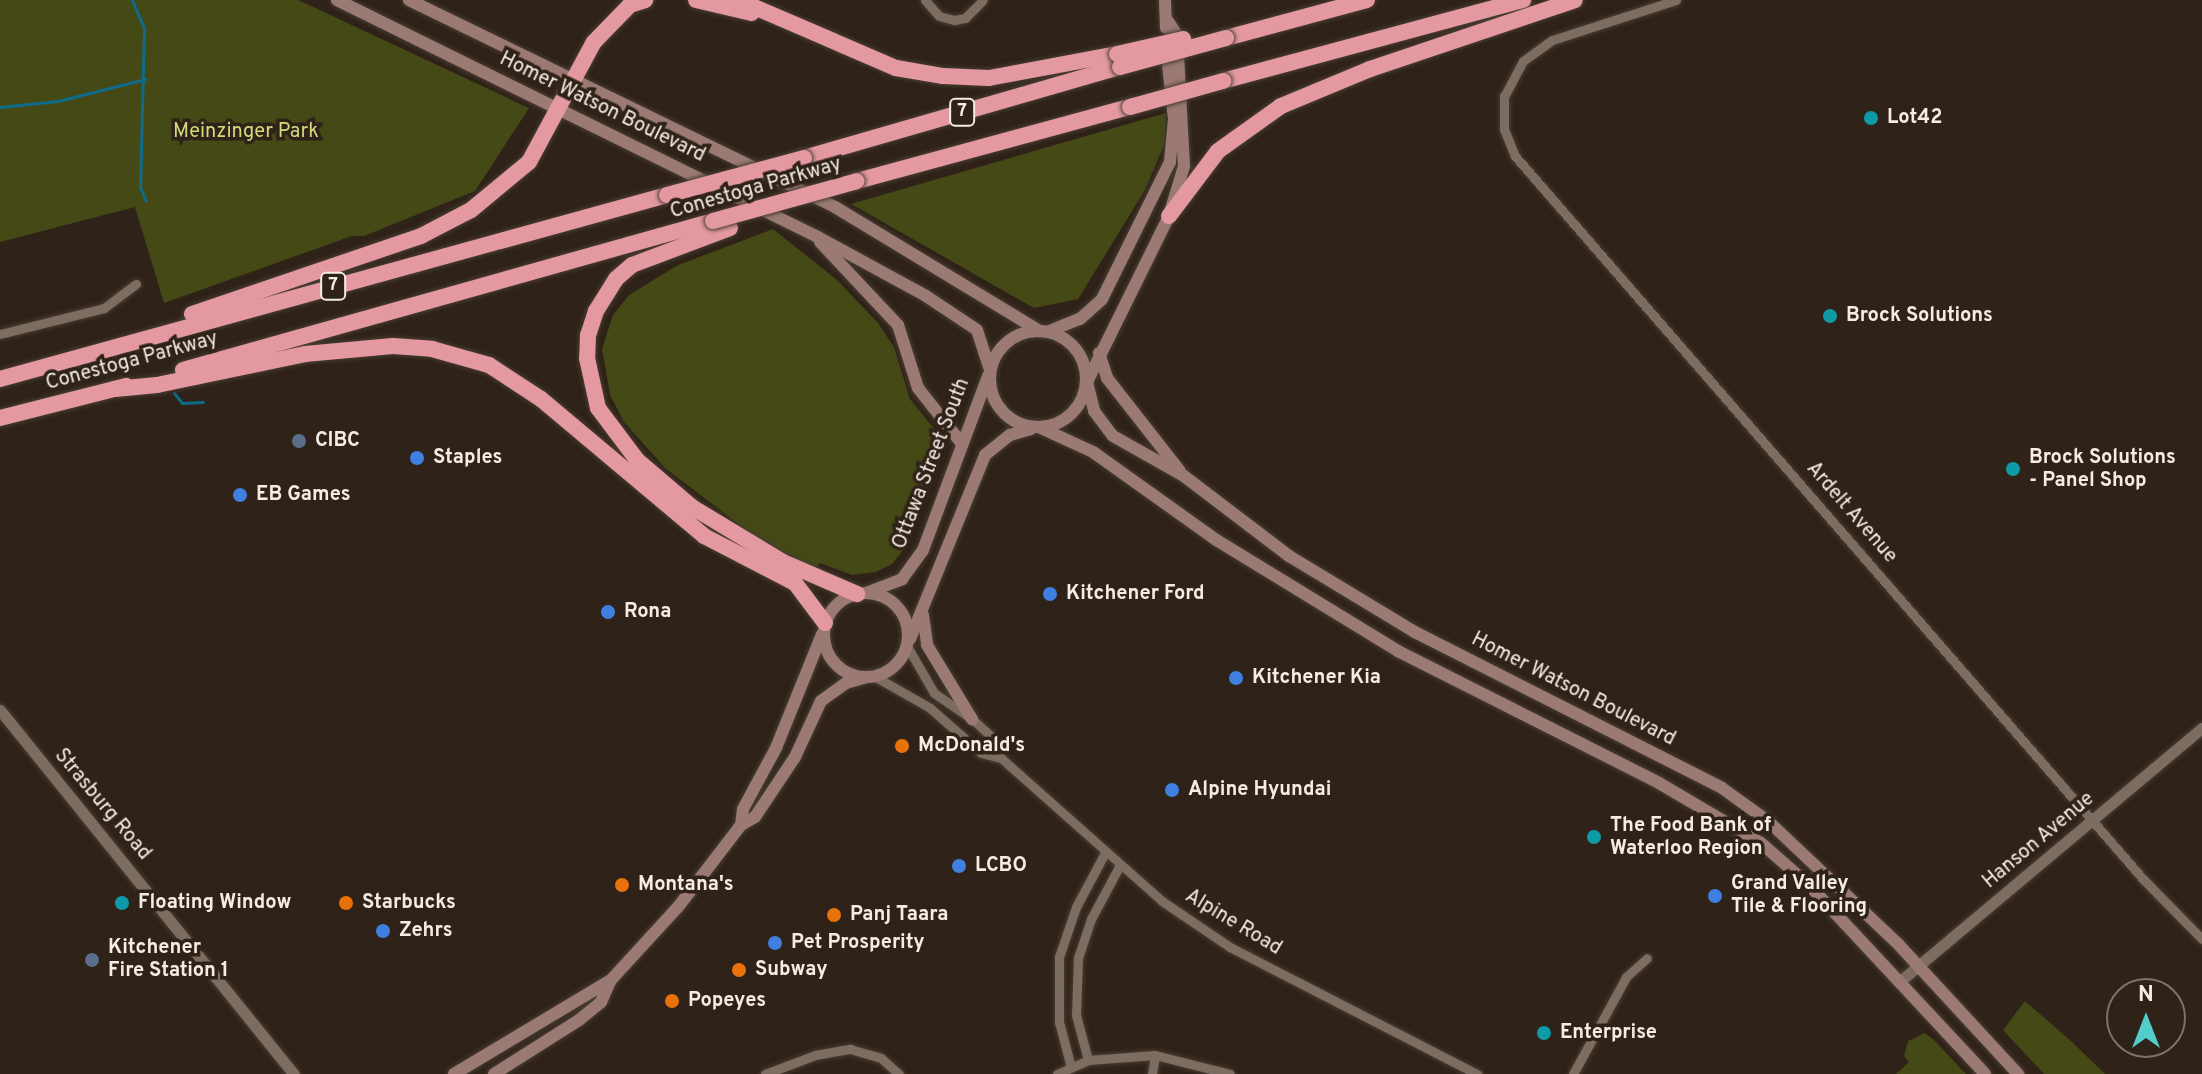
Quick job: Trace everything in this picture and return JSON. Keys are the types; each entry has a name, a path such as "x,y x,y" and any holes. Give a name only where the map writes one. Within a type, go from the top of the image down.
{"highway":[{"path":"144,338 174,321 421,236 471,210 529,162 550,104 574,81 612,20 645,0"},
{"path":"696,0 776,20"},
{"path":"738,0 776,20 896,68 943,76 989,78 1118,61"},
{"name":"Conestoga Parkway","path":"0,379 804,158 1118,61 1223,34 1249,32 1367,0"},
{"name":"Conestoga Parkway","path":"0,418 115,389 795,198 1523,0"},
{"path":"1169,216 1218,151 1281,106 1370,69 1575,0"},
{"path":"795,198 777,211 632,265 616,279 588,335 587,358 598,408 637,460 692,507 783,562 862,593"},
{"path":"115,389 305,354 393,346 432,349 489,365 541,399 704,536 795,583 824,627"}],"main road":[{"name":"Homer Watson Boulevard","path":"337,0 816,236 969,322 985,347 990,370"},
{"name":"Homer Watson Boulevard","path":"409,0 835,207 1044,331"},
{"path":"1165,0 1168,21 1164,37 1174,119 1170,162 1102,299 1080,319 1013,338 990,370 991,392 1000,410 1093,452 1218,541 1398,651 1717,814 1761,843 1809,885 1985,1074"},
{"path":"454,1074 611,980 678,907 741,825 755,817 776,788 821,701 846,683 895,666 923,611 985,455 1010,435 1070,416 1169,216 1186,144 1177,35 1168,21"},
{"path":"816,236 898,325 918,388 962,444"},
{"path":"1044,331 1080,356 1087,382"},
{"path":"1099,353 1107,378 1184,476"},
{"name":"Ottawa Street South","path":"862,593 911,570 990,370"},
{"name":"Homer Watson Boulevard","path":"1087,382 1101,425 1184,476 1289,556 1415,632 1722,788 1817,863 1918,965 2018,1074"},
{"path":"741,825 743,809 776,748 824,627 837,604 862,593 898,608 907,624 907,646"},
{"path":"923,611 927,645 972,719"},
{"path":"824,627 832,660 841,669 870,677"},
{"path":"494,1074 579,1020 601,1002 611,980"}],"street":[{"path":"925,0 930,10 954,20 965,18 983,0"},
{"name":"Ardelt Avenue","path":"1676,0 1552,40 1523,61 1504,96 1504,129 1515,156 2095,819 2143,879 2202,939"},
{"path":"0,334 104,308 136,284"},
{"name":"Alpine Road","path":"907,646 923,681 994,739 1001,758 1120,865 1230,947 1477,1074"},
{"name":"Alpine Road","path":"870,677 930,708 981,753 1001,758"},
{"name":"Strasburg Road","path":"0,710 294,1074"},
{"name":"Hanson Avenue","path":"1899,982 2202,728"},
{"path":"1071,1067 1057,1002 1059,957 1070,922 1105,853"},
{"path":"1088,1060 1076,1002 1078,958 1087,929 1120,865"},
{"path":"1070,922 1087,929"},
{"path":"1573,1074 1626,977 1647,958"},
{"path":"1057,1002 1076,1002"},
{"path":"765,1074 815,1055 850,1049 881,1058 899,1074"},
{"path":"1057,1074 1088,1060 1155,1055 1230,1074"},
{"path":"1152,1074 1155,1055"}],"green space":[{"name":"Meinzinger Park","path":"0,0 298,0 529,108 475,191 364,236 352,236 164,303 135,207 0,242"},
{"path":"1166,113 1165,143 1145,190 1078,299 1034,308 851,204"},
{"path":"773,229 837,280 878,323 894,347 910,399 941,437 940,455 903,550 892,564 876,572 852,575 820,563 815,569 758,539 665,468 624,422 610,395 602,349 613,315 629,295 678,265"},
{"path":"2025,1001 2105,1074 2044,1074 2003,1030"},
{"path":"1925,1033 1966,1074 1896,1074 1909,1062 1904,1056 1908,1041"}],"waterway":[{"path":"132,0 144,28 140,187 146,201"},
{"path":"0,107 58,101 145,79"},
{"path":"174,393 182,403 203,402"}],"place":[{"name":"Lot42","path":"1871,118"},
{"name":"Brock Solutions","path":"1830,316"},
{"name":"CIBC","path":"299,441"},
{"name":"Staples","path":"417,458"},
{"name":"Brock Solutions - Panel Shop","path":"2013,469"},
{"name":"EB Games","path":"240,495"},
{"name":"Kitchener Ford","path":"1050,594"},
{"name":"Rona","path":"608,612"},
{"name":"Kitchener Kia","path":"1236,678"},
{"name":"McDonald's","path":"902,746"},
{"name":"Alpine Hyundai","path":"1172,790"},
{"name":"The Food Bank of Waterloo Region","path":"1594,837"},
{"name":"LCBO","path":"959,866"},
{"name":"Montana's","path":"622,885"},
{"name":"Grand Valley Tile & Flooring","path":"1715,896"},
{"name":"Floating Window","path":"122,903"},
{"name":"Starbucks","path":"346,903"},
{"name":"Panj Taara","path":"834,915"},
{"name":"Zehrs","path":"383,931"},
{"name":"Pet Prosperity","path":"775,943"},
{"name":"Kitchener Fire Station 1","path":"92,960"},
{"name":"Subway","path":"739,970"},
{"name":"Popeyes","path":"672,1001"},
{"name":"Enterprise","path":"1544,1033"}]}
